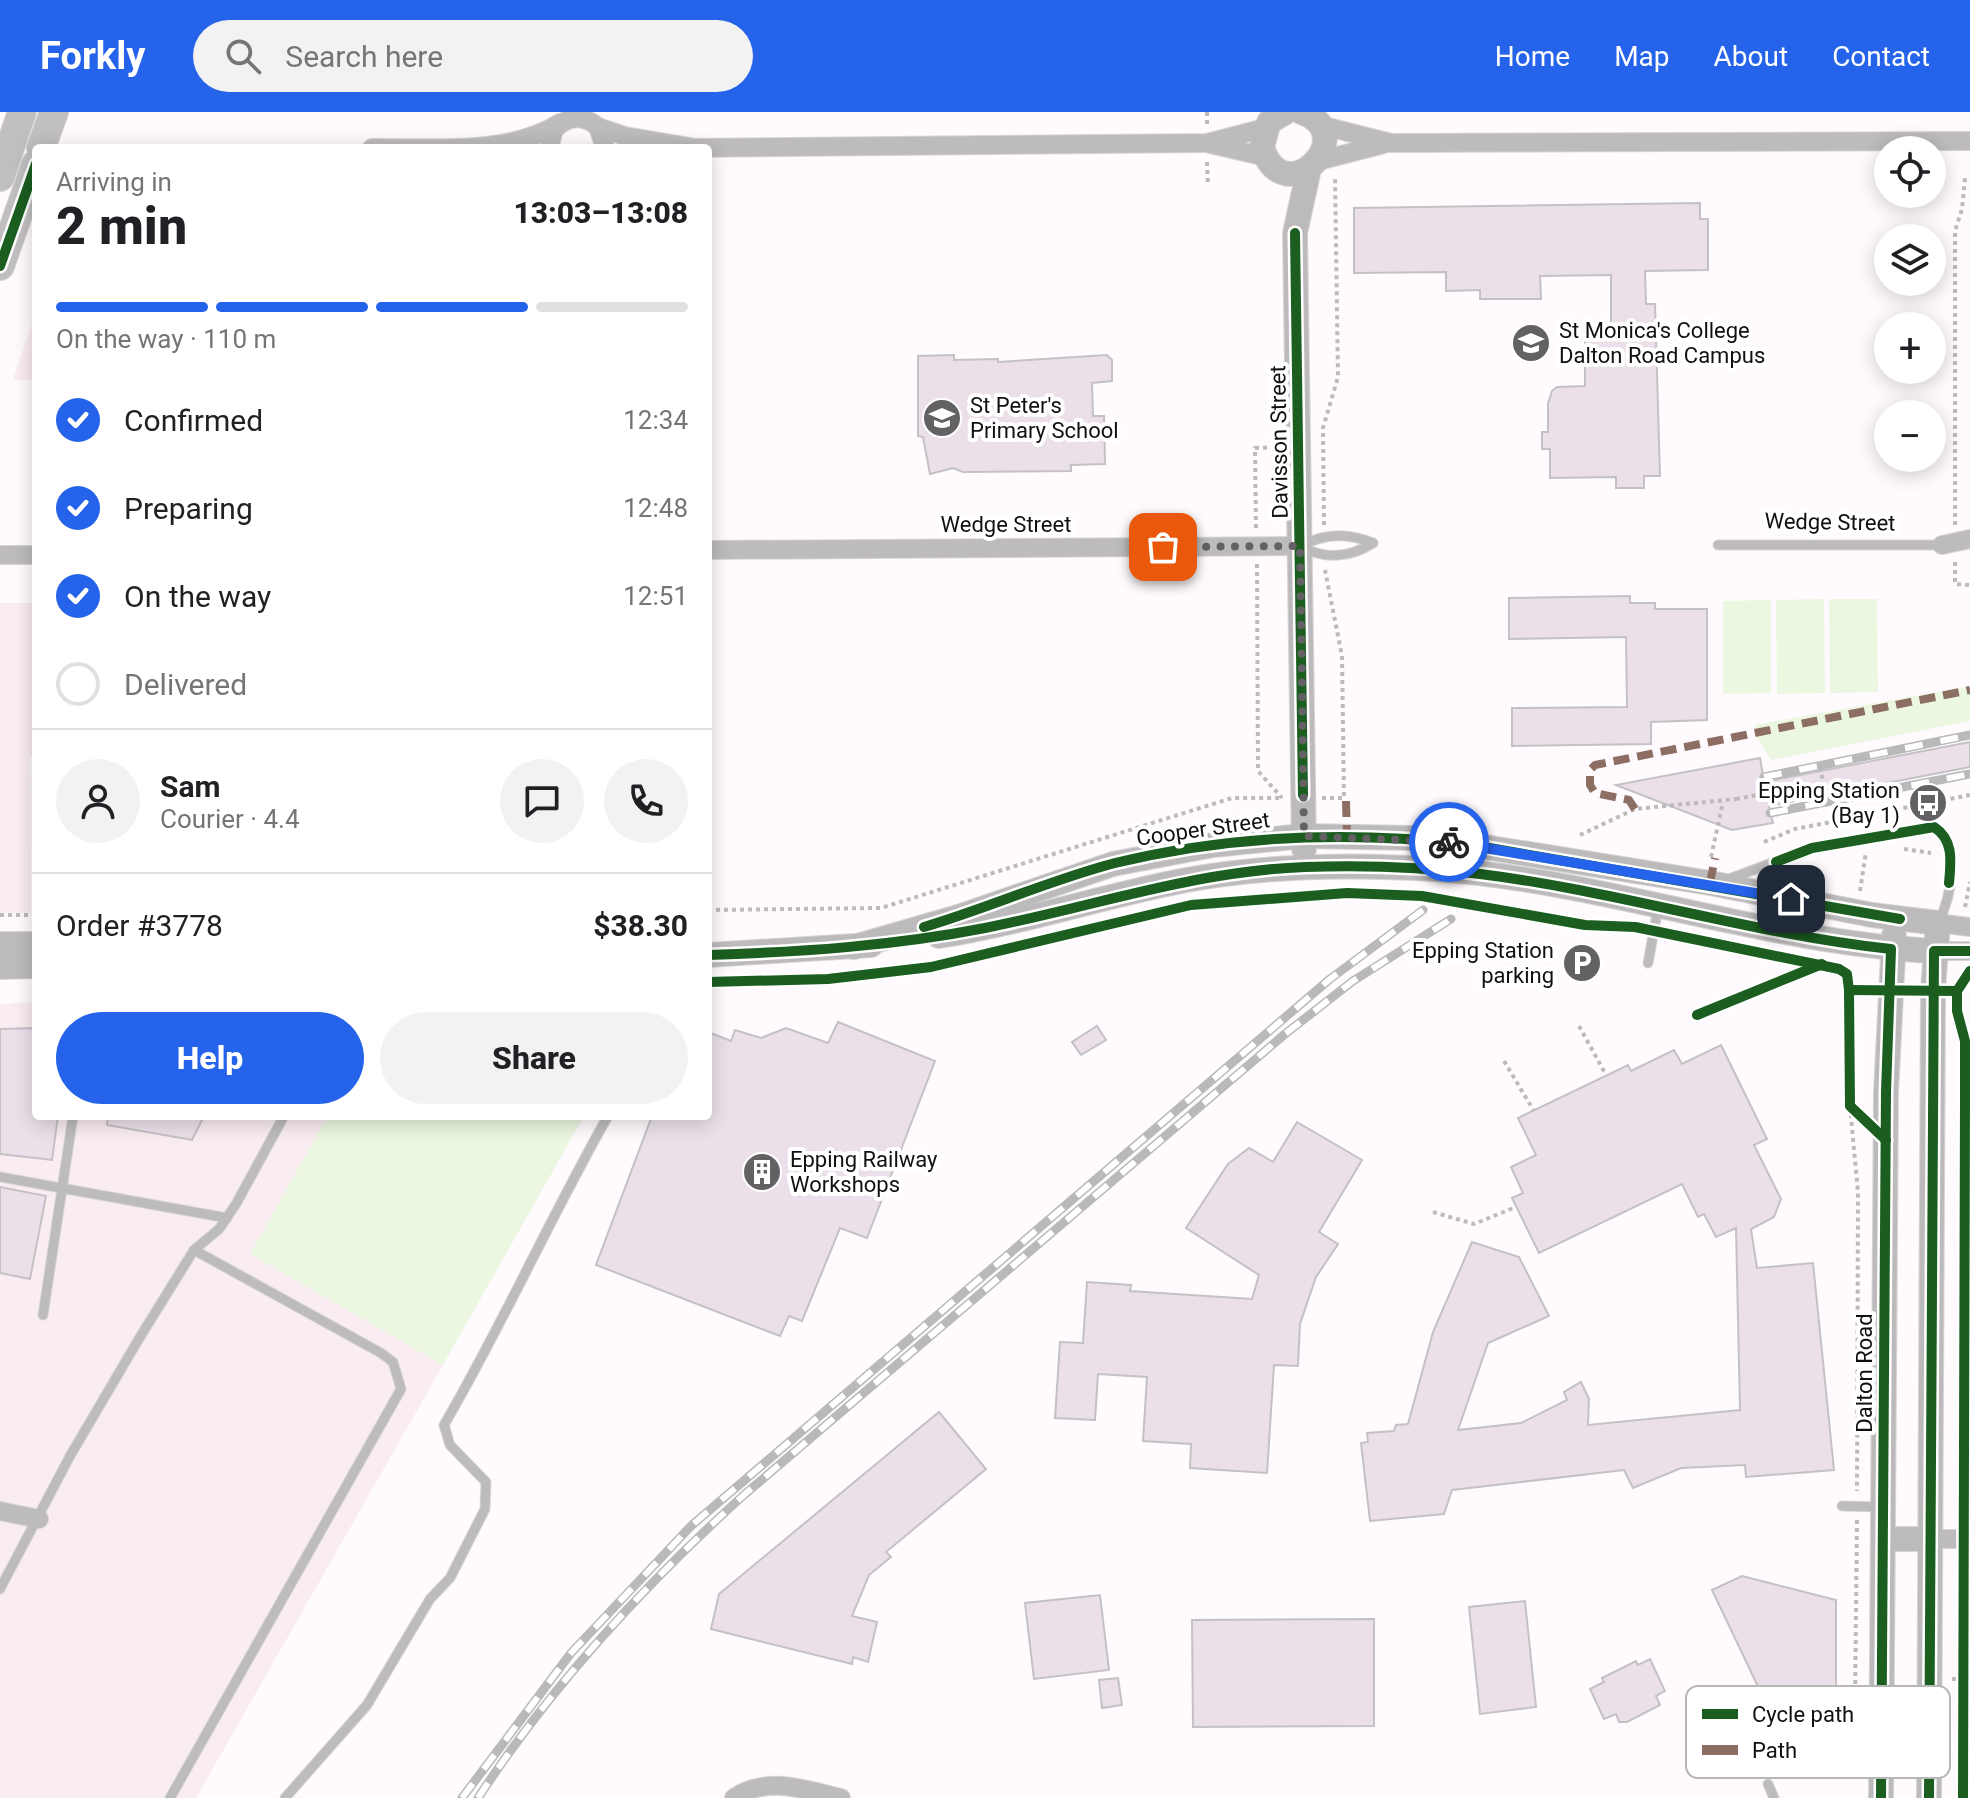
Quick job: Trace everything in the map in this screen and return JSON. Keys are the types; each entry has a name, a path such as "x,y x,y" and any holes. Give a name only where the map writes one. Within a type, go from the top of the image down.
{"main road":[{"path":"11,157 22,112"},
{"path":"42,144 54,112"},
{"name":"Davisson Street","path":"1295,233 1323,162 1325,143 1294,116 1262,147 1272,163 1295,233 1300,546 1291,798 1304,836 1304,867"},
{"path":"1272,163 1288,173 1323,162"},
{"path":"0,266 32,175"},
{"name":"Cooper Street","path":"854,947 958,917 1113,864 1213,845 1304,836 1401,838 1466,844 1710,883 1900,919 1942,915"},
{"name":"Cooper Street","path":"712,955 854,947 986,927 1184,880 1304,867 1394,867 1474,873 1803,938 1934,951"},
{"path":"1930,1686 1934,951 1942,915"},
{"name":"Dalton Road","path":"1882,1686 1886,1140 1891,949 1900,919"},
{"path":"0,944 32,944"},
{"path":"0,967 32,966"},
{"path":"1883,1539 1931,1539"},
{"name":"Dalton Road","path":"1881,1778 1881,1798"},
{"path":"1929,1778 1929,1798"}],"street":[{"path":"712,147 1207,143 1294,116 1391,143"},
{"path":"490,144 545,132 563,119 573,118 593,120 625,136 669,144"},
{"path":"549,144 563,119"},
{"path":"593,120 603,144"},
{"path":"1323,162 1391,143 1968,141"},
{"path":"1207,143 1272,163"},
{"name":"Wedge Street","path":"712,550 1300,546"},
{"path":"0,555 32,555"},
{"name":"Cooper Street","path":"1942,915 1970,927"},
{"name":"Cooper Street","path":"1934,951 1970,951"},
{"path":"0,1511 39,1519"},
{"path":"1931,1539 1970,1539"},
{"path":"734,1798 748,1790 772,1785 841,1798"}],"lane":[{"path":"1356,536 1373,543 1355,555 1324,554 1300,546 1324,537 1356,536"},
{"name":"Wedge Street","path":"1718,545 1895,548 1956,542"},
{"path":"1710,883 1812,848 1934,827 1945,834 1949,845 1942,915"},
{"path":"1648,963 1658,908"},
{"path":"43,1315 72,1120"},
{"path":"0,1589 70,1456 194,1250 212,1237 227,1218 282,1120"},
{"path":"285,1798 367,1705 430,1599 450,1578 480,1520 488,1497 486,1482 450,1445 444,1425 494,1337 539,1242 606,1120"},
{"path":"0,1177 227,1218"},
{"path":"170,1798 401,1389 393,1362 381,1353 194,1250"},
{"path":"1842,1506 1883,1507"},
{"path":"1768,1784 1774,1798"}],"path":[{"path":"1968,141 1968,180 1955,231 1955,584 1970,585"},
{"path":"1323,162 1335,178 1338,377 1323,428 1324,537"},
{"path":"1255,448 1258,771 1291,798"},
{"path":"1955,497 1970,480"},
{"path":"712,910 881,908 1232,798 1344,798 1342,656 1324,554"},
{"path":"1820,767 1826,796"},
{"path":"1580,835 1635,809 1721,802 1767,793"},
{"path":"1764,842 1795,829 1970,795"},
{"path":"1721,802 1736,799"},
{"path":"1711,857 1721,802"},
{"path":"1860,893 1867,848 1875,847"},
{"path":"1895,847 1931,853"},
{"path":"1942,915 1967,907 1970,882"},
{"path":"0,915 32,915"},
{"path":"1579,1026 1606,1075"},
{"path":"1504,1061 1534,1111"},
{"path":"1850,1106 1886,1140"},
{"path":"1433,1212 1474,1224 1516,1207"},
{"path":"1963,1665 1963,1692"}],"shaded area":[{"path":"32,324 32,381 13,379"},
{"path":"0,603 32,603 32,757 0,757"},
{"path":"0,757 30,757 31,913 0,913"},
{"path":"32,1002 32,1120 326,1120 250,1254 443,1365 196,1798 0,1798 0,1004"}],"green space":[{"path":"1824,599 1825,693 1777,694 1776,600"},
{"path":"1829,599 1877,599 1878,692 1830,693"},
{"path":"1771,600 1771,693 1723,694 1723,601"},
{"path":"1970,686 1970,721 1771,760 1757,738 1755,725"},
{"path":"326,1120 582,1120 443,1365 250,1254"}],"building":[{"path":"1700,203 1700,219 1708,219 1708,270 1645,271 1646,304 1655,304 1660,476 1644,476 1644,488 1616,488 1616,477 1550,478 1550,449 1542,449 1542,432 1548,432 1548,404 1552,391 1557,387 1585,386 1585,327 1611,327 1611,275 1540,276 1541,299 1480,299 1480,290 1446,291 1446,272 1354,273 1354,208"},
{"path":"954,355 954,360 998,359 998,362 1107,355 1112,360 1112,381 1092,383 1093,416 1104,416 1105,464 1071,465 1071,471 963,472 953,468 930,474 923,437 918,436 918,356"},
{"path":"1630,596 1630,603 1655,603 1655,609 1707,609 1707,720 1651,722 1651,744 1512,746 1512,708 1627,707 1626,637 1509,639 1509,598"},
{"path":"1970,742 1970,767 1769,806 1773,823 1732,830 1616,785 1760,758 1764,782"},
{"name":"Epping Railway Workshops","path":"838,1022 935,1061 867,1238 840,1228 802,1321 789,1316 780,1336 596,1265 650,1120 712,1120 712,1034 731,1041 735,1030 761,1038 786,1028 828,1043"},
{"path":"1097,1026 1106,1040 1081,1055 1072,1042"},
{"path":"32,1028 32,1120 57,1120 52,1160 0,1154 0,1029"},
{"path":"1721,1045 1767,1139 1754,1145 1781,1199 1774,1217 1751,1229 1757,1268 1813,1263 1834,1470 1746,1477 1745,1465 1681,1468 1633,1488 1624,1470 1452,1490 1444,1514 1370,1521 1361,1443 1368,1442 1367,1433 1394,1431 1396,1425 1408,1424 1433,1332 1472,1242 1519,1257 1549,1316 1488,1343 1458,1430 1521,1423 1567,1400 1564,1392 1581,1382 1589,1399 1588,1425 1740,1410 1736,1228 1716,1237 1704,1214 1698,1217 1682,1184 1539,1253 1512,1198 1523,1193 1511,1167 1536,1155 1518,1118 1628,1065 1631,1071 1674,1050 1682,1064"},
{"path":"108,1120 202,1120 192,1140 107,1125"},
{"path":"1297,1122 1362,1160 1319,1232 1338,1244 1316,1277 1300,1324 1298,1366 1274,1365 1267,1473 1190,1468 1191,1444 1143,1441 1147,1377 1098,1374 1095,1420 1055,1418 1060,1342 1083,1343 1087,1282 1131,1285 1130,1291 1252,1299 1259,1275 1186,1228 1228,1164 1249,1148 1273,1162"},
{"path":"0,1187 46,1196 30,1279 0,1273"},
{"path":"939,1412 986,1469 886,1552 891,1557 869,1575 852,1616 877,1622 868,1662 853,1657 852,1664 711,1629 719,1594"},
{"path":"1742,1576 1836,1600 1836,1686 1758,1686 1712,1590"},
{"path":"1100,1595 1109,1670 1034,1679 1025,1603"},
{"path":"1525,1601 1536,1707 1480,1714 1469,1607"},
{"path":"1374,1619 1374,1726 1193,1727 1192,1620"},
{"path":"1650,1659 1665,1691 1656,1696 1660,1705 1627,1722 1619,1722 1616,1714 1604,1719 1590,1689 1604,1682 1602,1678 1636,1661 1638,1665"},
{"path":"1118,1678 1122,1705 1102,1708 1099,1680"}],"railway":[{"path":"1764,777 1970,735"},
{"path":"1770,813 1970,774"},
{"path":"462,1798 571,1653 691,1526 1330,979 1423,910"},
{"path":"478,1798 537,1715 602,1637 745,1494 1285,1034 1353,981 1451,919"}],"marked path":[{"path":"1635,809 1629,800 1595,793 1590,785 1590,770 1595,765 1970,690"},
{"path":"1346,801 1347,836"},
{"path":"1710,883 1715,858"}],"cycle path":[{"path":"0,266 32,175"},
{"path":"1295,233 1303,795"},
{"path":"1776,862 1812,848 1934,827 1948,845 1949,883"},
{"path":"924,927 1115,863 1202,846 1333,837 1466,844 1900,919"},
{"path":"712,955 881,944 1025,920 1223,875 1349,866 1437,870 1532,881 1788,933 1891,949 1886,1092 1882,1686"},
{"path":"712,982 828,979 931,967 1191,905 1347,893 1422,896 1585,925 1635,927 1839,969 1847,974 1849,990 1850,1106 1886,1140"},
{"path":"1930,1686 1934,951 1970,951"},
{"path":"1697,1015 1822,964"},
{"path":"1849,990 1957,991 1970,971"},
{"path":"1957,991 1957,1011 1965,1041 1963,1798"},
{"path":"1881,1778 1881,1798"},
{"path":"1929,1778 1929,1798"}],"way so far":[{"path":"1163,547 1300,546 1304,836 1413,838 1449,842"}],"place":[{"name":"St Monica's College Dalton Road Campus","path":"1531,343"},
{"name":"St Peter's Primary School","path":"942,418"},
{"name":"Epping Station (Bay 1)","path":"1928,803"},
{"name":"Epping Station parking","path":"1582,963"},
{"name":"Epping Railway Workshops","path":"762,1172"}],"route":[{"path":"1449,842 1710,883 1791,899"}]}
